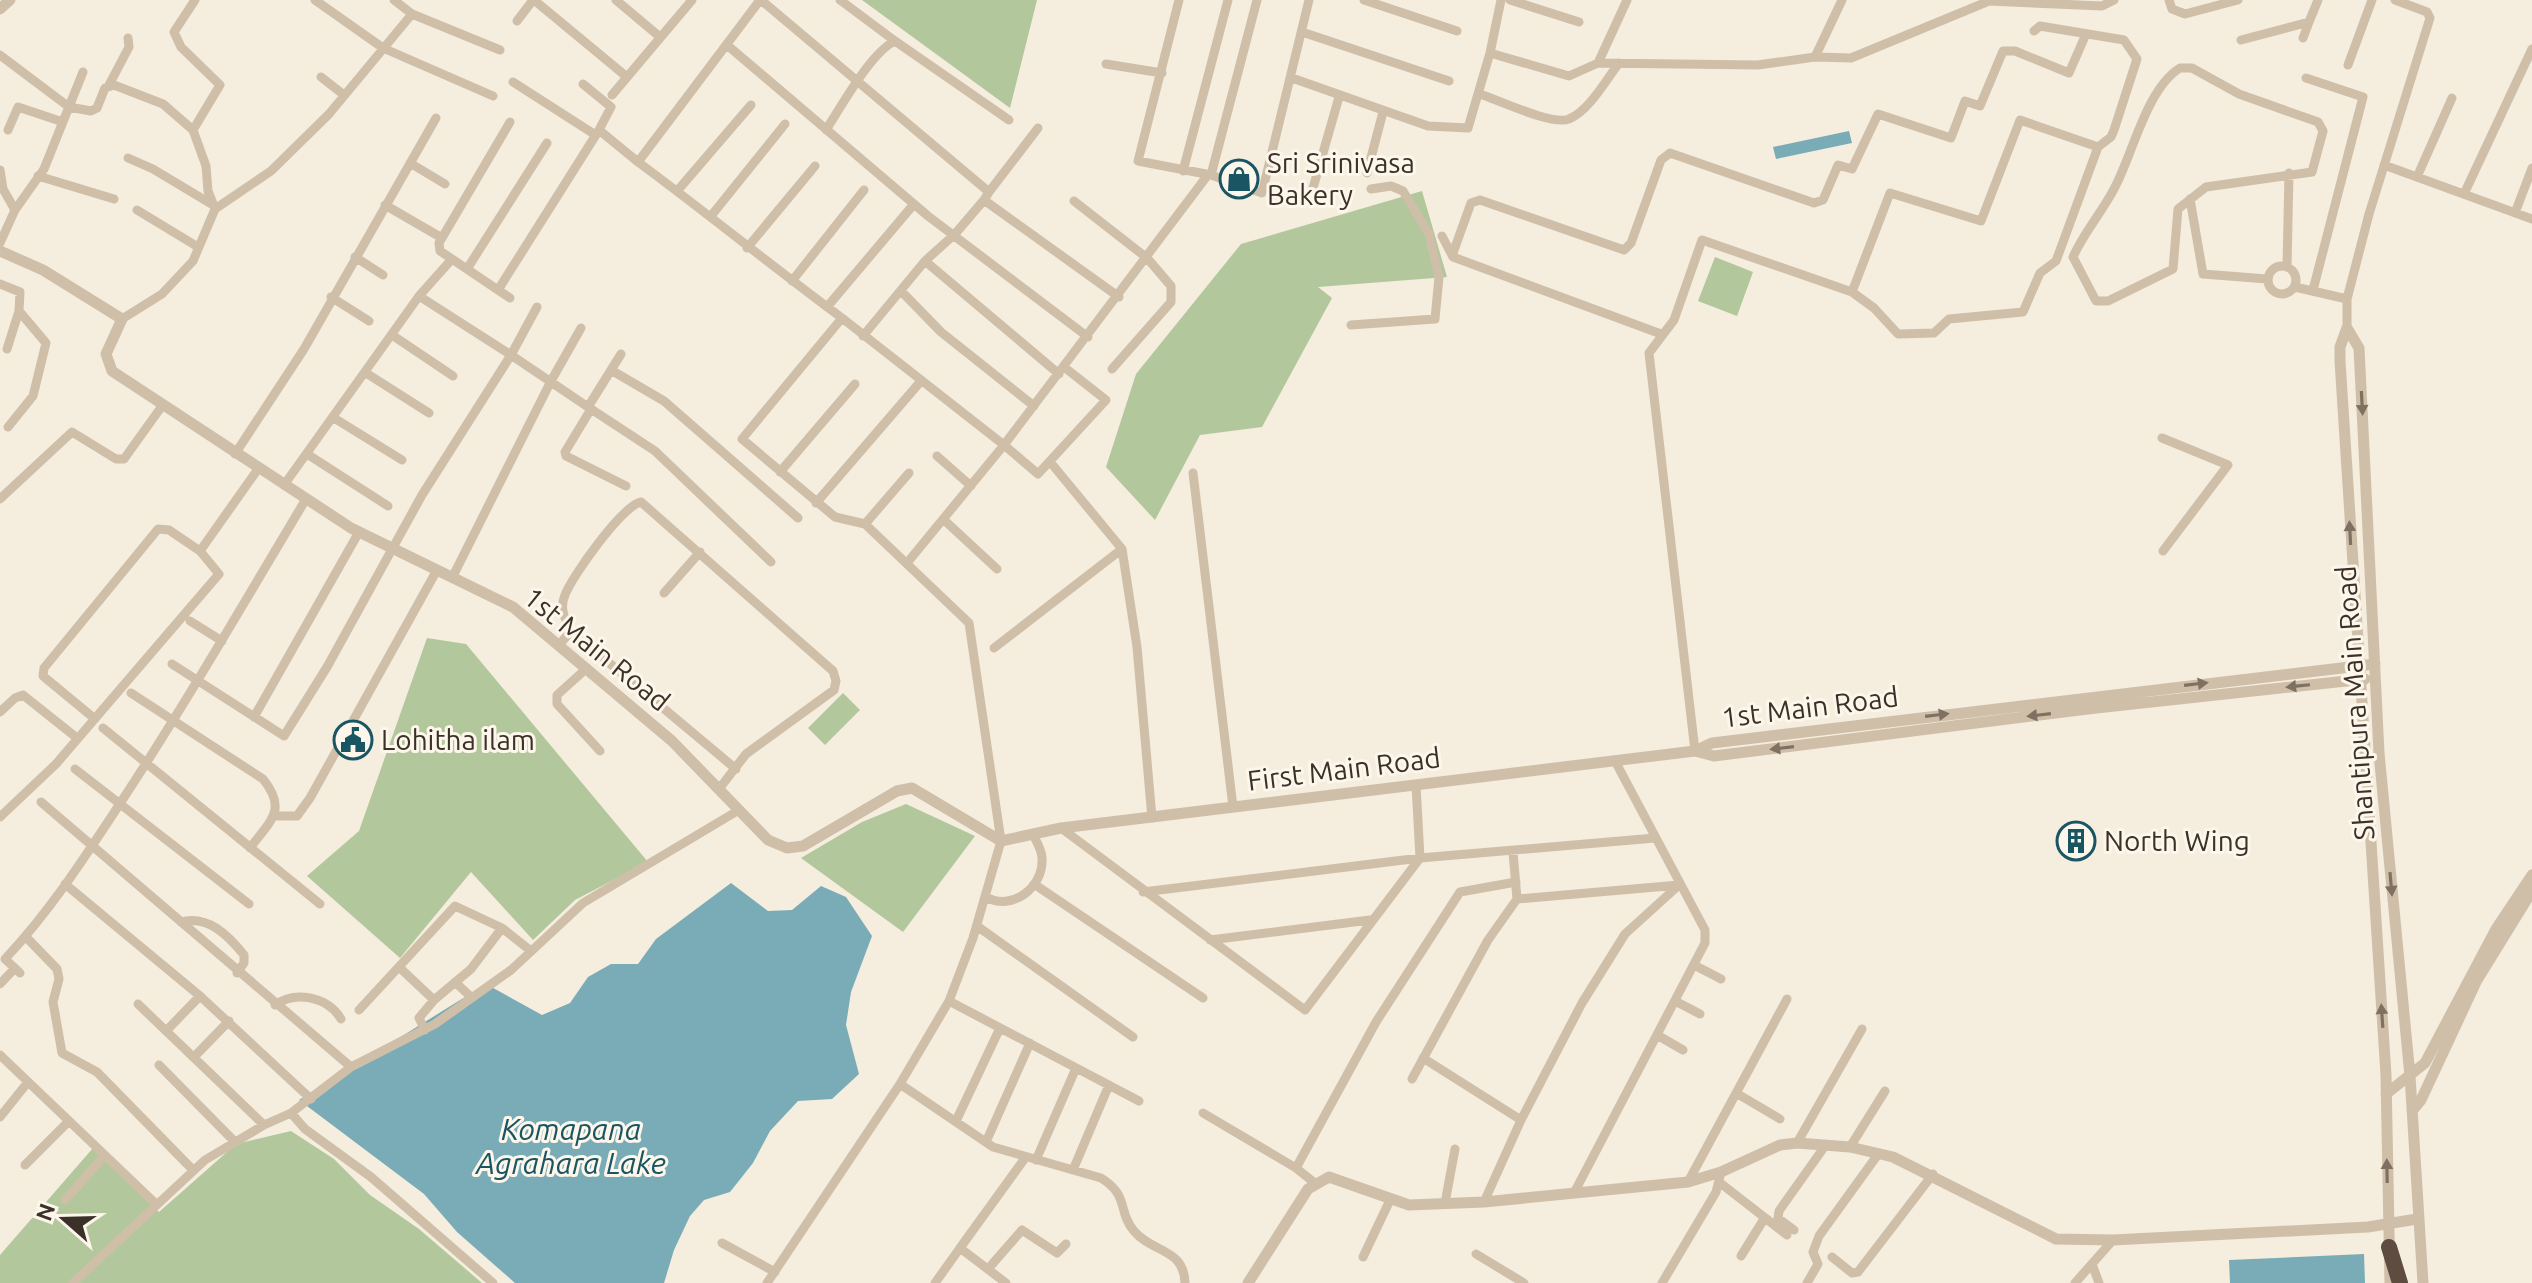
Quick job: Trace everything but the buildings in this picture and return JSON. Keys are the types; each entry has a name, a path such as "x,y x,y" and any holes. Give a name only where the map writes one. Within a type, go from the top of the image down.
{"highway":[{"path":"2389,1247 2396,1280"}],"street":[{"path":"0,9 10,0"},
{"path":"193,130 220,85 176,39 174,32 195,0"},
{"path":"315,0 383,48 493,96"},
{"path":"394,0 412,14 500,50"},
{"path":"517,21 534,0 627,77"},
{"path":"616,0 660,37"},
{"path":"612,95 692,0"},
{"path":"638,162 761,0 859,80 986,196 1119,297"},
{"path":"840,0 1009,120"},
{"path":"1179,0 1138,161 1209,176 1262,193 1309,0"},
{"path":"1183,171 1228,0"},
{"path":"907,563 1004,445 1209,176 1257,0"},
{"path":"1364,0 1457,31"},
{"path":"1292,78 1428,126 1468,128 1480,94 1501,0"},
{"path":"1510,0 1579,22"},
{"path":"1598,63 1627,0"},
{"path":"1815,57 1842,0"},
{"path":"1490,53 1569,76 1598,63 1758,65 1815,57 1851,58 1989,1 2102,6 2114,0"},
{"path":"2169,0 2172,9 2185,14 2237,0"},
{"path":"2303,38 2318,0"},
{"path":"2348,65 2372,0"},
{"path":"2389,1247 2386,1094 2340,347 2347,328 2347,299 2384,165 2430,18 2427,12 2395,0"},
{"path":"0,251 43,270 122,319 162,294 193,261 214,207 271,171 344,95 412,14"},
{"path":"2241,40 2309,22"},
{"path":"1695,751 1650,365 1651,347 1674,320 1702,240 1852,292 1874,308 1887,326 1898,334 1934,333 1949,319 2023,312 2040,273 2056,261 2098,147 2111,137 2137,59 2124,40 2040,26 2034,31"},
{"path":"1302,32 1449,81"},
{"path":"1453,253 1471,203 1480,200 1624,250 1631,243 1661,160 1670,153 1814,203 1823,200 1838,165 1852,169 1878,114 1951,138 1965,101 1980,106 2003,51 2015,51 2069,73 2086,34"},
{"path":"0,55 69,107 91,111 97,108 129,47 128,38"},
{"path":"826,130 859,80 887,44 895,41"},
{"path":"727,45 914,204 1088,337"},
{"path":"2464,194 2532,49"},
{"path":"1480,94 1566,121 1578,114 1619,63"},
{"path":"1106,64 1162,73"},
{"path":"2180,68 2192,68 2239,94 2318,122 2323,131 2312,172 2308,175 2289,173 2206,187 2178,209 2173,269 2108,301 2096,301 2073,257 2114,189 2138,139 2147,111 2171,74 2180,68"},
{"path":"0,243 15,210 38,176 83,72"},
{"path":"321,77 344,95"},
{"path":"2306,78 2363,97 2313,290"},
{"path":"513,82 596,132 678,190 747,248 842,318 1038,474 1106,400 1062,370 925,261"},
{"path":"498,290 611,107 583,84"},
{"path":"109,85 163,104 193,130 206,166 208,191 214,207"},
{"path":"1313,188 1339,97"},
{"path":"2417,177 2452,98"},
{"path":"678,190 751,105"},
{"path":"8,130 18,107 63,122"},
{"path":"1367,173 1383,112"},
{"path":"235,454 304,349 436,118"},
{"path":"1852,292 1890,193 1981,221 2020,120 2098,147"},
{"path":"510,122 438,248 510,298"},
{"path":"711,216 785,124"},
{"path":"863,336 925,261 955,234 1038,128"},
{"path":"467,269 547,143"},
{"path":"128,158 153,169 214,207"},
{"path":"410,163 445,184"},
{"path":"2384,165 2532,219"},
{"path":"747,248 815,166"},
{"path":"2515,213 2532,168"},
{"path":"0,170 4,193 15,210"},
{"path":"2287,267 2289,173"},
{"path":"38,176 114,199"},
{"path":"1351,325 1435,319 1439,277 1429,234 1403,191 1391,186 1371,189"},
{"path":"792,281 864,190"},
{"path":"2190,199 2203,274 2267,279"},
{"path":"1074,201 1147,258 1171,286 1171,302 1112,369"},
{"path":"827,307 914,204"},
{"path":"385,205 442,238"},
{"path":"137,210 198,247"},
{"path":"1429,234 1442,236 1460,231"},
{"path":"1442,236 1453,257 1661,334"},
{"path":"355,257 383,275"},
{"path":"284,485 419,296 452,259"},
{"path":"2267,279 2274,268 2287,267 2294,273 2295,287"},
{"path":"2267,279 2271,289 2279,294 2288,293 2295,287"},
{"path":"0,284 20,292 19,311 7,349"},
{"path":"2295,287 2347,299"},
{"path":"901,291 941,332 1034,406"},
{"path":"419,296 655,451 771,562"},
{"path":"331,297 369,321"},
{"path":"172,664 279,735 287,733 430,481 511,355 537,307"},
{"path":"8,427 33,396 45,352 44,337 19,311"},
{"path":"767,1283 900,1084 949,1001 977,926 1001,841 969,623 865,524 835,517 742,439 842,318"},
{"name":"1st Main Road","path":"122,319 106,354 112,371 359,532 513,607 672,741 768,840 787,848 803,846 897,791 912,788 1001,841"},
{"path":"452,578 581,328"},
{"name":"Shantipura Main Road","path":"2347,328 2359,348 2375,678 2410,1076 2423,1283"},
{"path":"392,335 453,376"},
{"path":"621,354 565,452 566,456 626,486"},
{"path":"611,370 664,401 798,518"},
{"path":"366,373 429,413"},
{"path":"816,503 921,381"},
{"path":"780,472 855,384"},
{"path":"0,499 72,432 116,459 124,459 162,406"},
{"path":"334,418 402,460"},
{"path":"2162,438 2228,465 2163,551"},
{"path":"307,454 388,506"},
{"path":"937,456 971,486"},
{"path":"1051,463 1122,549 1137,647 1152,818"},
{"path":"200,551 258,469"},
{"path":"865,524 909,473"},
{"path":"1193,473 1233,807"},
{"path":"0,984 17,971 3,957 42,920 94,845 174,721 306,499"},
{"path":"719,789 736,769 746,754 834,690 836,681 833,671 648,505 633,503 608,531 564,595 562,614 571,631 736,769"},
{"path":"943,519 997,569"},
{"path":"0,817 95,719 219,574 200,551 169,530 158,529 44,668 43,676 95,719"},
{"path":"254,717 359,532"},
{"path":"994,648 1122,549"},
{"path":"664,593 700,552"},
{"path":"274,816 297,816 310,798 437,570"},
{"path":"190,621 222,641"},
{"path":"559,645 571,631"},
{"name":"1st Main Road","path":"1695,751 1712,743 2375,664"},
{"path":"587,668 557,695 557,704 600,751"},
{"name":"1st Main Road","path":"1695,751 1714,756 2096,708 2375,678"},
{"path":"131,693 263,779 278,804 274,816 250,848"},
{"path":"0,712 23,695 77,738"},
{"path":"103,728 320,904"},
{"name":"First Main Road","path":"1001,841 1061,828 1695,751"},
{"path":"1574,1193 1705,943 1705,930 1615,761"},
{"path":"75,769 249,904"},
{"path":"1061,828 1305,1010 1370,920 1420,858 1416,785"},
{"path":"41,802 94,845 237,973 351,1067"},
{"path":"73,1283 193,1170 264,1125 291,1113 351,1067 425,1030 472,998 531,951 583,903 739,810"},
{"path":"986,897 996,903 1011,902 1024,896 1034,884 1042,856 1033,834"},
{"path":"1143,892 1420,858 1655,838"},
{"path":"1412,1079 1488,940 1517,899 1513,852"},
{"path":"2386,1094 2410,1076 2435,1048 2496,929 2532,875"},
{"path":"1296,1168 1376,1022 1460,892 1516,882"},
{"path":"65,884 229,1021 311,1099"},
{"path":"1034,884 1203,998"},
{"path":"1517,899 1679,885"},
{"path":"1484,1202 1564,1033 1625,934 1679,885"},
{"path":"2412,1111 2421,1100 2496,945 2532,891"},
{"path":"359,1010 455,906 502,928 531,951"},
{"path":"1210,940 1370,920"},
{"path":"181,922 204,921 226,935 244,955 244,963 237,973"},
{"path":"977,926 1133,1037"},
{"path":"425,1030 419,1018 434,1000 471,969 502,928"},
{"path":"26,937 57,969 59,979 53,1002 62,1053 97,1072 193,1170"},
{"path":"1694,965 1721,979"},
{"path":"399,967 434,1000"},
{"path":"455,982 472,998"},
{"path":"166,1031 200,996"},
{"path":"275,1005 292,997 312,997 336,1012 341,1019"},
{"path":"1688,1182 1787,999"},
{"path":"949,1001 1139,1101"},
{"path":"1675,1001 1700,1014"},
{"path":"138,1004 264,1125"},
{"path":"194,1057 229,1021"},
{"path":"956,1121 1000,1028"},
{"path":"1797,1143 1862,1029"},
{"path":"1657,1035 1683,1050"},
{"path":"986,1142 1030,1043"},
{"path":"0,1055 156,1204"},
{"path":"1423,1058 1521,1120"},
{"path":"159,1065 235,1142"},
{"path":"1036,1160 1076,1068"},
{"path":"0,1117 28,1082"},
{"path":"900,1084 986,1142 1025,1158 1101,1178 1117,1187 1134,1231 1174,1255 1184,1271 1185,1283"},
{"path":"1073,1170 1109,1085"},
{"path":"1850,1147 1885,1091"},
{"path":"1736,1093 1780,1119"},
{"path":"291,1113 305,1129 371,1177 493,1283"},
{"path":"1203,1113 1296,1168 1316,1184"},
{"path":"25,1165 69,1121"},
{"path":"1248,1283 1308,1189 1329,1177 1409,1205 1484,1202 1720,1177 1780,1145 1797,1143 1850,1147 1879,1153 1933,1174 2056,1239 2113,1240 2368,1227 2417,1219"},
{"path":"1720,1177 1764,1219 1791,1233 1778,1218 1779,1211 1825,1146"},
{"path":"1445,1203 1455,1149"},
{"path":"1807,1283 1818,1264 1813,1252 1819,1236 1879,1153"},
{"path":"65,1200 105,1155"},
{"path":"935,1283 1025,1158"},
{"path":"1832,1257 1852,1273 1858,1272 1933,1174"},
{"path":"1662,1283 1720,1177"},
{"path":"1363,1257 1391,1198"},
{"path":"1741,1256 1764,1219"},
{"path":"988,1269 1022,1230 1057,1253 1066,1244"},
{"path":"2075,1283 2113,1240"},
{"path":"722,1243 775,1272"},
{"path":"960,1248 1006,1283"},
{"path":"1476,1254 1524,1283"},
{"path":"2092,1264 2099,1283"},
{"path":"1502,1283 1508,1273"}],"green space":[{"path":"862,0 1037,0 1010,108"},
{"path":"1422,191 1447,277 1318,287 1332,298 1262,427 1200,435 1155,520 1106,467 1136,374 1241,244"},
{"path":"1715,257 1753,272 1737,316 1698,301"},
{"path":"427,638 466,644 648,862 575,900 533,940 471,872 400,958 307,876 359,831"},
{"path":"843,693 860,710 825,745 808,728"},
{"path":"906,804 975,836 903,932 801,858 862,822"},
{"path":"291,1131 334,1159 370,1195 419,1229 482,1283 0,1283 0,1255 93,1148 159,1212 236,1144"}],"water":[{"path":"1849,131 1852,143 1776,159 1773,147"},
{"name":"Komapana Agrahara Lake","path":"731,883 768,911 792,910 821,886 846,897 872,936 851,992 846,1025 859,1074 832,1099 798,1101 770,1131 753,1163 730,1192 704,1200 690,1216 674,1250 664,1283 515,1283 457,1232 424,1194 299,1100 486,984 542,1015 570,1003 588,977 611,964 638,964 656,939"},
{"path":"2364,1254 2365,1283 2230,1283 2229,1260"}],"place":[{"name":"Sri Srinivasa Bakery","path":"1239,179"},
{"name":"Lohitha ilam","path":"353,740"},
{"name":"North Wing","path":"2076,841"}]}
